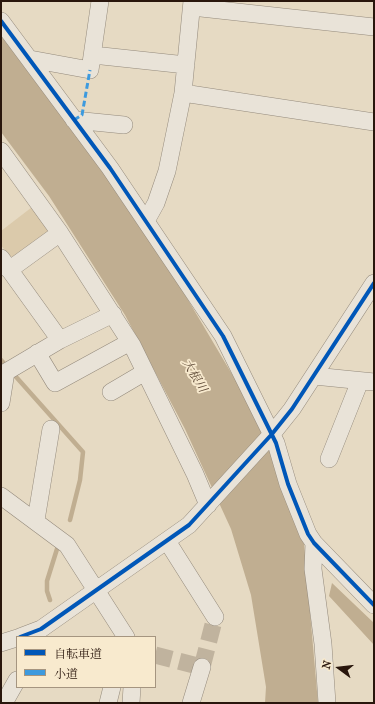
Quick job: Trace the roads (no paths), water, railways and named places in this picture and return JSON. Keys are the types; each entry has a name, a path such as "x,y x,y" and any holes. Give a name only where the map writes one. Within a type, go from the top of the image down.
{"street":[{"path":"30,59 90,70 100,1"},
{"path":"146,221 156,203 167,171 182,93 192,4 374,27"},
{"path":"1,21 146,221 222,336 270,436 276,443 288,484 308,534 314,543 374,605"},
{"path":"93,56 186,65"},
{"path":"182,93 374,122"},
{"path":"74,120 124,125"},
{"path":"1,151 60,233 130,342 196,474 208,505"},
{"path":"60,233 5,264 60,340"},
{"path":"25,636 40,633 189,526 270,436 292,409 374,283"},
{"path":"1,403 6,372 60,340 113,314"},
{"path":"38,353 56,383 130,342"},
{"path":"111,392 145,372"},
{"path":"314,376 367,382 330,459"},
{"path":"36,520 51,429"},
{"path":"1,496 36,520 67,545 125,636"},
{"path":"167,541 215,617"},
{"path":"314,543 313,569 323,644 327,703"},
{"path":"1,643 16,638"},
{"path":"191,703 202,667"},
{"path":"4,703 16,682"},
{"path":"108,703 112,688"},
{"path":"131,703 132,688"}],"water":[{"name":"大根川","path":"1,33 81,140 165,261 252,408 274,455 304,544 318,703 265,703 266,687 251,595 231,529 185,429 125,315 49,196 1,132"},
{"path":"332,583 374,623 374,645 329,596"}],"waterway":[{"path":"1,360 83,452 80,480 70,520"},
{"path":"50,600 47,591 47,581 57,549"}],"tunnel":[{"path":"156,655 202,667 215,617"}]}
